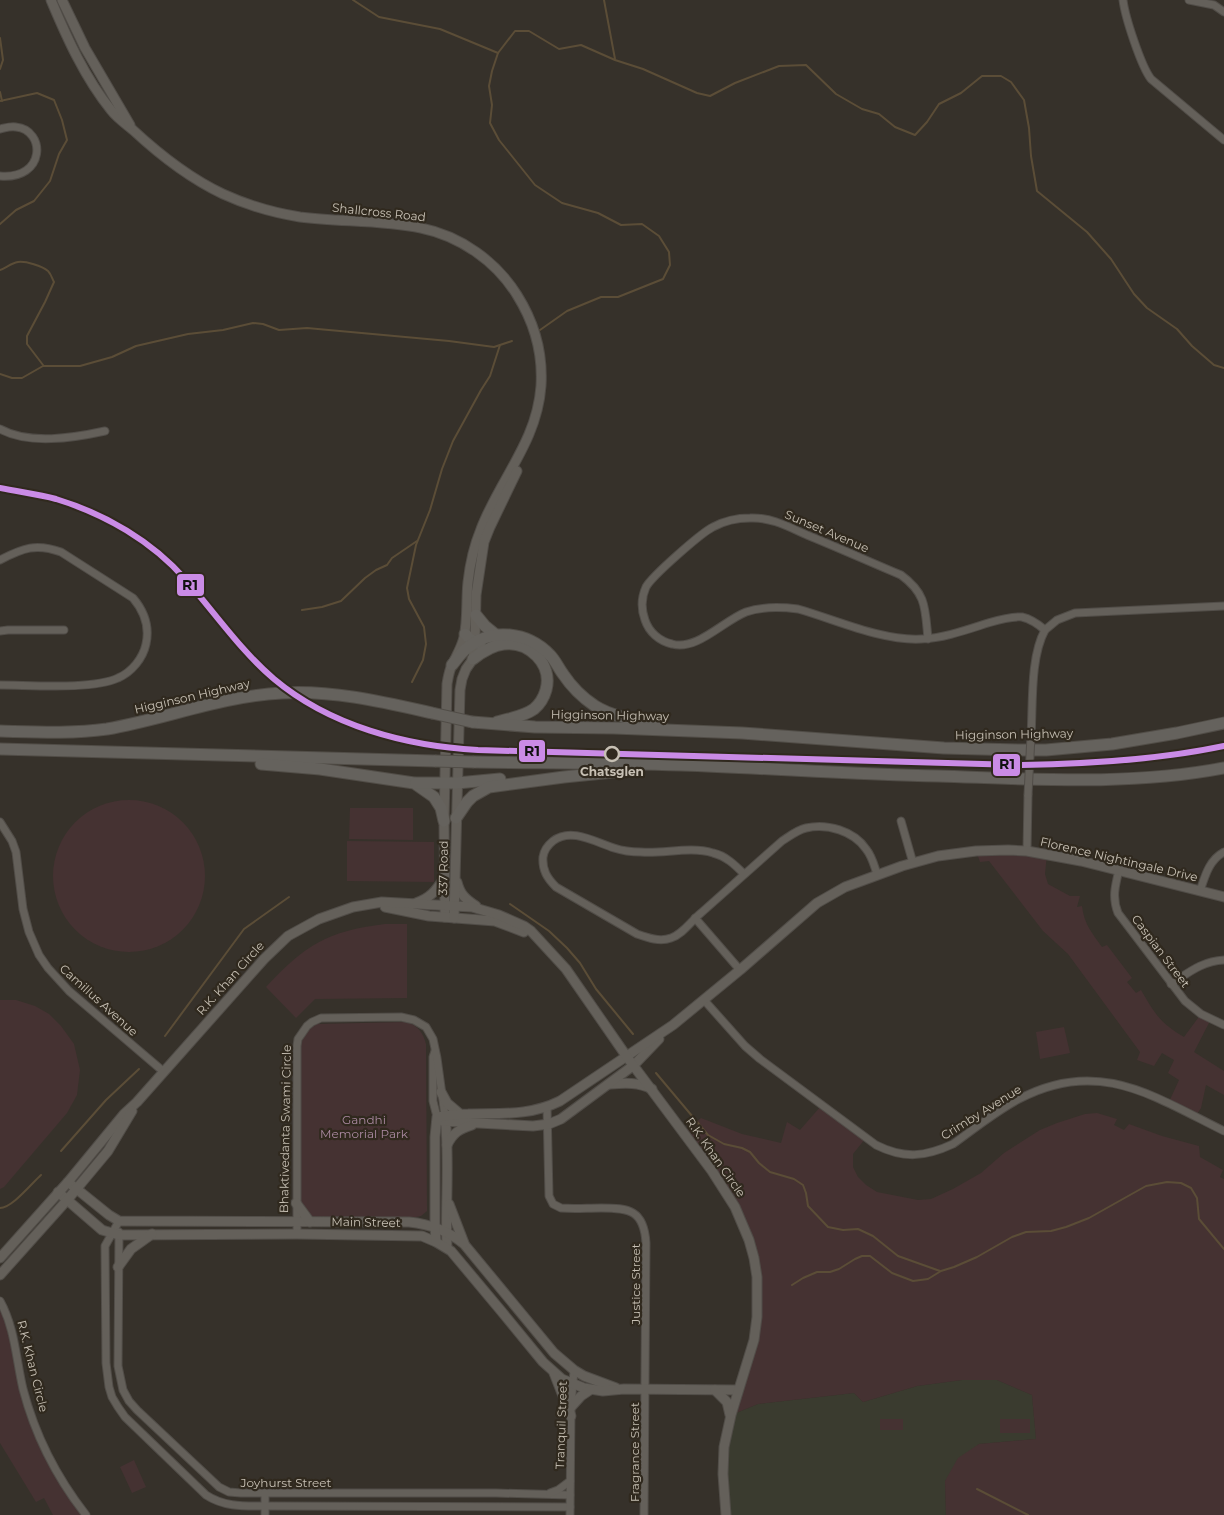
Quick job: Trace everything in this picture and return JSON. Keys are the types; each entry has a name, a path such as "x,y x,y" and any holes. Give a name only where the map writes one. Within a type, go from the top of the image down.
{"highway":[{"path":"476,615 496,640 518,645 531,651 537,655 545,666 547,684 540,703 522,715 491,724"},
{"path":"465,634 475,642"},
{"path":"452,665 466,648 475,642 496,640 516,635 536,644 549,654 570,684 579,693 594,705 610,714 690,731"},
{"path":"473,659 496,640"},
{"name":"Higginson Highway","path":"0,731 52,733 89,731 153,719 235,699 261,694 281,693 321,693 376,700 472,722 535,728 614,728 690,731 944,748 1019,750 1112,744 1177,733 1224,722"},
{"path":"0,749 435,762 682,765 897,775 1104,780 1184,775 1224,768"},
{"path":"165,754 320,769 414,783 457,783 538,776 564,777"},
{"path":"456,818 473,796 489,787 682,765"},
{"path":"414,783 434,798 441,808 444,821"}],"street":[{"name":"Shallcross Road","path":"51,0 82,66 111,111 178,169 224,194 271,211 301,217 422,228 460,242 493,265 513,288 523,305 535,332 540,355 541,384 539,404 533,426 522,452 490,508 476,542 468,582 465,634 452,665 447,684 444,821"},
{"name":"Shallcross Road","path":"62,0 85,48 133,130"},
{"path":"1123,0 1126,16 1145,70 1151,79 1224,140"},
{"path":"1189,0 1215,3 1224,12"},
{"path":"0,129 15,127 26,130 34,139 37,154 28,170 12,176 0,176"},
{"path":"0,429 13,434 40,438 72,437 105,431"},
{"name":"Shallcross Road","path":"456,818 460,690 466,669 473,659 476,595 484,542 518,468 522,452"},
{"name":"Sunset Avenue","path":"928,639 926,615 921,596 917,589 901,575 782,524 761,519 736,519 713,527 695,539 647,585 642,602 643,614 648,627 658,638 670,644 678,645 687,645 695,642 734,617 748,612 785,607 904,639 928,639 1015,617 1029,619 1045,630"},
{"path":"0,560 18,551 32,547 49,548 61,552 133,598 145,619 147,635 146,645 139,660 126,674 112,681 99,684 66,686 0,685"},
{"path":"1027,851 1035,664 1040,639 1045,630 1057,620 1074,613 1224,606"},
{"path":"0,631 64,630"},
{"name":"337 Road","path":"449,906 455,874 456,818"},
{"name":"337 Road","path":"444,821 444,878 449,917"},
{"path":"901,821 913,863"},
{"name":"Camillus Avenue","path":"0,822 12,841 16,852 22,909 39,955 69,991 164,1072"},
{"path":"744,874 733,863 713,852 684,851 654,854 624,851 576,835 556,838 550,842 544,853 543,865 548,879 556,887 637,934 647,938 659,939 678,935 694,918 744,874 792,834 805,828 817,826 839,830 857,839 866,848 877,874"},
{"name":"Florence Nightingale Drive","path":"627,1056 673,1025 830,894 877,874 938,856 976,851 1027,851 1119,870 1224,897"},
{"path":"1200,891 1206,872 1212,863 1224,852"},
{"name":"Caspian Street","path":"1119,870 1114,894 1118,913 1185,1001 1194,1010 1224,1025"},
{"path":"455,874 458,888 464,897 481,909"},
{"path":"410,904 422,900 433,893 444,878"},
{"name":"R.K. Khan Circle","path":"0,1258 68,1182 118,1121 164,1072 264,958 288,936 319,919 352,908 382,902 481,909 499,915 524,926 540,940 566,969 727,1192 749,1240 757,1277 757,1317 754,1340 730,1415 724,1447 726,1515"},
{"name":"R.K. Khan Circle","path":"366,905 382,906 429,916 502,923 540,940"},
{"path":"694,918 740,970"},
{"path":"1171,984 1201,965 1212,961 1224,960"},
{"name":"Crimby Avenue","path":"704,1000 745,1046 760,1059 876,1146 898,1154 921,1155 941,1150 1022,1098 1045,1088 1081,1081 1101,1081 1130,1087 1224,1131"},
{"name":"Bhaktivedanta Swami Circle","path":"297,1234 298,1039 307,1026 318,1019 408,1018 423,1025 428,1030 433,1039 438,1058 441,1119 446,1146 447,1248"},
{"name":"Florence Nightingale Drive","path":"634,1065 673,1025"},
{"name":"Bhaktivedanta Swami Circle","path":"435,1051 433,1057 433,1101 441,1119 435,1137 436,1242"},
{"path":"441,1119 460,1114 520,1113 547,1107 560,1101 627,1056"},
{"path":"441,1119 475,1124 533,1126 548,1124 561,1119 634,1065"},
{"path":"610,1084 630,1083 645,1085 652,1089"},
{"path":"441,1092 447,1102 460,1114"},
{"name":"R.K. Khan Circle","path":"0,1275 68,1200 108,1151 137,1102"},
{"name":"Justice Street","path":"547,1107 548,1196 553,1204 561,1208 626,1209 638,1216 644,1226 646,1243 645,1390"},
{"path":"446,1146 458,1130 475,1124"},
{"path":"68,1182 119,1221"},
{"name":"Main Street","path":"58,1192 102,1230 115,1234 415,1235 428,1237 447,1248 459,1260 543,1362 554,1373 573,1384 590,1390 603,1391 624,1389 738,1390"},
{"path":"446,1192 464,1244"},
{"path":"296,1203 310,1222"},
{"name":"Main Street","path":"119,1221 409,1222 435,1226 446,1231 464,1244 554,1353 574,1370 594,1381 624,1389"},
{"name":"Joyhurst Street","path":"119,1221 115,1234 118,1267 118,1366 120,1382 129,1401 143,1416 219,1487 234,1493 265,1494 570,1495"},
{"name":"Joyhurst Street","path":"102,1230 105,1246 107,1376 109,1387 125,1417 213,1500 235,1506 570,1507"},
{"path":"105,1246 115,1234"},
{"path":"118,1267 131,1249 152,1234"},
{"name":"R.K. Khan Circle","path":"0,1301 10,1323 23,1388 36,1429 66,1486 86,1515"},
{"name":"Tranquil Street","path":"570,1515 571,1412 574,1370"},
{"path":"554,1373 571,1412"},
{"path":"571,1412 581,1396 590,1390"},
{"name":"Fragrance Street","path":"644,1515 645,1390"},
{"path":"715,1390 727,1402 730,1415"},
{"name":"Tranquil Street","path":"545,1494 558,1490 570,1481"},
{"path":"362,1493 362,1507"},
{"path":"265,1494 265,1515"}],"shaded area":[{"path":"962,1380 997,1380 1032,1395 1036,1439 979,1444 945,1481 946,1515 726,1515 724,1473 731,1415 758,1404 854,1393 863,1402 917,1386"}],"green space":[{"path":"129,800 144,801 158,806 183,822 199,847 204,861 204,891 199,905 183,930 158,946 144,951 129,952 114,951 100,946 75,930 59,905 54,891 53,876 54,861 59,847 75,822 100,806 114,801"},
{"path":"350,808 413,808 413,840 349,839"},
{"path":"347,841 434,842 434,882 347,881"},
{"path":"976,851 1047,854 1045,874 1048,884 1070,896 1080,896 1077,907 1082,906 1092,933 1102,947 1107,945 1132,978 1127,982 1136,993 1141,990 1154,1012 1184,1037 1201,1014 1211,1019 1194,1052 1224,1071 1224,1095 1206,1085 1201,1108 1195,1117 1168,1104 1179,1080 1168,1073 1174,1060 1162,1053 1154,1066 1137,1060 1140,1052 1068,954 1043,931 989,861 980,862"},
{"path":"385,924 407,924 407,998 315,999 296,1018 266,987 293,960 318,942 347,931"},
{"path":"0,1000 16,1000 35,1006 49,1014 61,1026 74,1044 80,1070 77,1095 67,1113 4,1187 0,1189"},
{"name":"Gandhi Memorial Park","path":"406,1022 414,1025 419,1030 426,1044 427,1211 421,1216 416,1217 309,1217 301,1204 300,1047 304,1036 308,1030 317,1024"},
{"path":"1064,1027 1070,1053 1040,1059 1036,1032"},
{"path":"821,1106 865,1139 853,1154 853,1167 858,1177 866,1185 877,1192 918,1200 931,1199 981,1173 1004,1153 1040,1130 1085,1114 1097,1113 1117,1119 1114,1125 1124,1130 1129,1124 1162,1136 1199,1146 1200,1157 1223,1170 1220,1177 1224,1179 1224,1515 946,1515 945,1481 958,1458 979,1444 1036,1439 1032,1395 997,1380 962,1380 917,1386 863,1402 854,1393 758,1404 731,1415 757,1319 750,1240 685,1132 701,1118 742,1134 781,1143 787,1122 800,1130"},
{"path":"0,1300 24,1388 48,1453 87,1515 53,1515 44,1498 36,1502 0,1443"},
{"path":"880,1419 903,1419 903,1430 880,1430"},
{"path":"1000,1419 1030,1419 1030,1433 1000,1433"},
{"path":"134,1460 146,1487 132,1493 120,1467"}],"waterway":[{"path":"353,0 379,17 440,29 498,53"},
{"path":"604,0 615,59"},
{"path":"540,330 567,311 601,297 618,297 663,279 670,265 669,252 659,236 642,224 621,225 598,213 562,203 535,185 499,140 490,123 492,105 489,86 498,53 515,31 529,31 559,49 581,45 615,60 643,69 697,93 710,96 735,83 779,66 806,65 836,94 862,109 879,114 895,127 915,135 927,122 939,104 961,93 982,76 1001,76 1011,82 1024,100 1037,191 1087,232 1111,259 1134,294 1147,308 1177,329 1192,346 1214,365 1224,368"},
{"path":"0,38 3,60 0,69"},
{"path":"0,92 2,101"},
{"path":"0,101 37,93 54,100 67,140 59,154 50,181 34,201 16,210 0,224"},
{"path":"0,270 15,263 25,262 45,269 49,272 54,282 27,336 27,344 43,365"},
{"path":"0,374 12,378 22,378 43,366 80,366 112,357 136,346 188,334 223,330 253,323 263,324 279,330 307,328 494,347 512,341"},
{"path":"412,682 423,660 426,644 424,627 409,599 407,588 416,545 453,441 490,376 500,345"},
{"path":"302,610 322,607 341,601 365,578 387,565 392,558 417,541"},
{"path":"165,1036 244,929 289,897"},
{"path":"510,904 549,931 567,948 580,963 596,989 633,1034"},
{"path":"61,1151 106,1100 139,1069"},
{"path":"656,1073 708,1135 724,1144 750,1152 770,1172 794,1179 803,1185 808,1206 828,1227 843,1230 858,1229 873,1236 898,1256 940,1271"},
{"path":"0,1208 16,1200 41,1175"},
{"path":"792,1285 817,1272 830,1272 839,1269 862,1256 870,1256 892,1273 913,1281 928,1279 941,1271 977,1257 1012,1237 1026,1232 1051,1231 1066,1227 1089,1218 1146,1186 1167,1182 1181,1183 1191,1188 1197,1198 1199,1219 1224,1249"},
{"path":"977,1489 1028,1515"}],"transit line":[{"name":"R1","path":"0,488 56,499 92,512 127,530 173,566 239,644 274,679 296,695 319,709 370,731 424,744 478,750 1022,765 1124,760 1174,755 1224,746"}],"place":[{"name":"Chatsglen","path":"612,754"}]}
